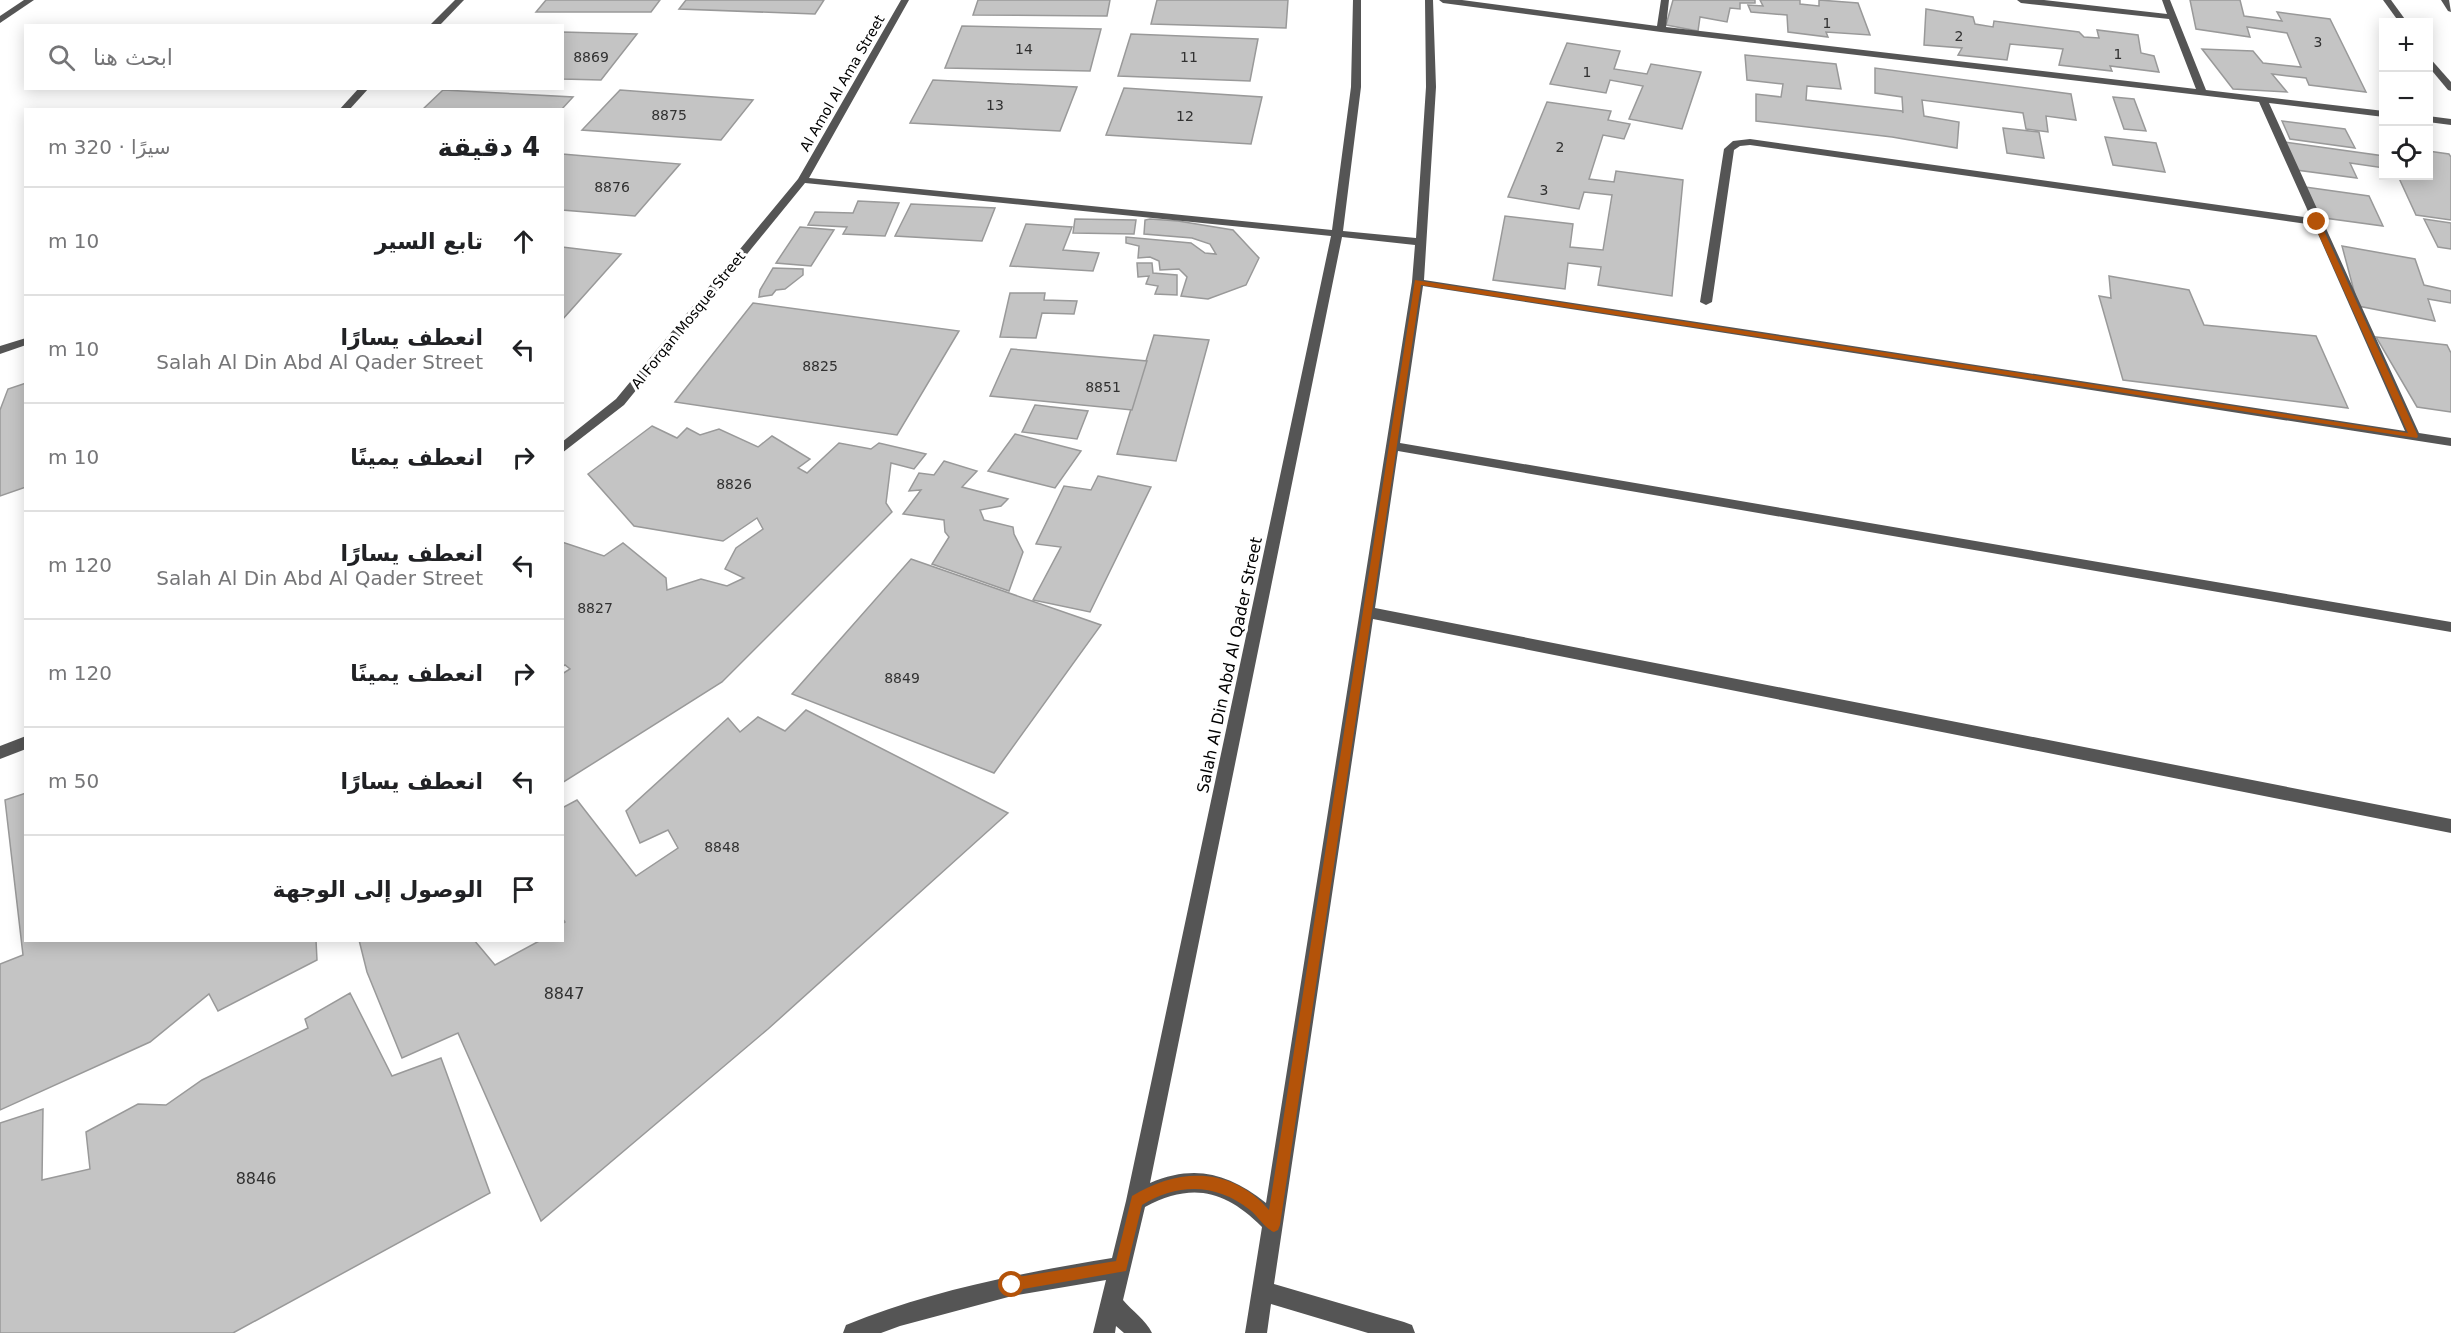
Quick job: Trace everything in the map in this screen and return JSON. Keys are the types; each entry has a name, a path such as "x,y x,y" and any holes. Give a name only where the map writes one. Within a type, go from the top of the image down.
{"street":[{"path":"0,20 30,0"},
{"path":"435,24 460,0"},
{"name":"Al Amol Al Ama Street","path":"802,180 905,0"},
{"name":"Salah Al Din Abd Al Qader Street","path":"1104,1333 1113,1305 1136,1201 1336,234 1356,87 1357,0"},
{"path":"1256,1333 1418,282 1431,87 1429,0"},
{"path":"1443,0 1661,29 2379,113"},
{"path":"1661,29 1665,0"},
{"path":"2021,0 2172,17"},
{"path":"2166,0 2202,93"},
{"path":"2387,0 2400,18"},
{"path":"2445,0 2451,9"},
{"path":"2433,65 2451,88"},
{"path":"345,108 363,90"},
{"path":"2263,100 2414,436"},
{"path":"2433,120 2451,122"},
{"path":"1706,302 1729,148 1737,143 1750,142 2317,222"},
{"path":"802,180 1422,242"},
{"name":"Al Forqan Mosque Street","path":"564,447 621,402 802,180"},
{"path":"1418,282 2451,442"},
{"path":"0,350 24,342"},
{"path":"1392,446 2451,627"},
{"path":"1367,612 2451,826"},
{"path":"0,753 24,743"},
{"path":"1136,1201 1156,1189 1177,1183 1199,1181 1221,1186 1242,1195 1259,1208 1274,1225"},
{"path":"854,1333 900,1315 1012,1285 1121,1267"},
{"path":"1262,1291 1404,1333"},
{"path":"1113,1305 1125,1321 1141,1333"}],"building":[{"path":"546,0 660,0 651,12 536,12"},
{"path":"686,0 824,0 815,14 679,9"},
{"path":"978,0 1110,0 1107,16 973,15"},
{"path":"1157,0 1288,0 1286,28 1151,24"},
{"path":"1673,0 1755,0 1755,3 1740,3 1740,9 1730,8 1727,22 1700,17 1698,31 1666,25"},
{"path":"1760,0 1800,0 1800,4 1819,6 1819,0 1858,3 1870,35 1826,32 1828,37 1788,32 1787,15 1751,12 1748,5 1763,6"},
{"path":"2190,0 2240,0 2244,16 2282,21 2277,12 2330,19 2366,92 2309,85 2306,78 2272,74 2287,92 2233,89 2202,49 2253,51 2263,63 2301,67 2287,33 2247,27 2250,37 2196,29"},
{"path":"1926,9 1973,17 1975,24 1993,27 1994,21 2079,32 2084,37 2099,38 2097,30 2138,35 2141,53 2154,56 2159,72 2110,66 2112,71 2059,65 2063,49 2010,44 2007,60 1958,55 1962,48 1924,45"},
{"path":"962,26 1101,29 1090,71 945,68"},
{"path":"564,32 637,34 601,80 564,79"},
{"path":"1131,34 1258,39 1250,81 1118,76"},
{"path":"1567,43 1620,51 1614,69 1647,74 1651,64 1701,72 1682,129 1629,119 1643,86 1610,80 1606,93 1550,84"},
{"path":"1745,55 1836,64 1841,89 1807,86 1806,100 1902,111 1903,113 1902,97 1875,93 1875,68 2071,94 2076,120 2046,116 2048,132 2026,129 2023,113 1922,100 1924,116 1959,122 1957,148 1892,137 1756,121 1756,94 1781,97 1783,84 1747,80"},
{"path":"933,80 1077,87 1060,131 910,123"},
{"path":"1124,88 1262,97 1251,144 1106,135"},
{"path":"443,90 573,97 563,108 424,108"},
{"path":"620,90 753,100 721,140 582,130"},
{"path":"2113,97 2134,99 2146,131 2124,129"},
{"path":"1547,102 1611,111 1608,120 1630,124 1624,139 1603,135 1589,179 1614,182 1616,171 1683,180 1672,296 1598,285 1601,267 1568,263 1565,289 1493,280 1505,216 1573,224 1570,247 1603,250 1612,195 1584,192 1579,209 1508,197"},
{"path":"2282,121 2345,129 2355,148 2290,139"},
{"path":"2003,128 2039,132 2044,158 2007,153"},
{"path":"2105,137 2156,143 2165,172 2113,165"},
{"path":"2285,142 2379,155 2379,167 2350,163 2357,178 2296,170"},
{"path":"2433,152 2449,154 2451,157 2451,220 2416,215 2400,180 2433,180"},
{"path":"564,154 680,164 635,216 564,210"},
{"path":"2305,187 2369,196 2383,226 2317,217"},
{"path":"858,201 899,203 885,236 843,234 847,227 808,225 815,212 853,213"},
{"path":"911,204 995,208 982,241 895,236"},
{"path":"1075,219 1136,220 1134,234 1073,233"},
{"path":"2424,219 2451,223 2451,249 2438,247"},
{"path":"1145,220 1233,230 1259,258 1246,285 1208,299 1181,296 1187,277 1179,269 1160,270 1159,261 1150,257 1138,258 1139,246 1126,243 1126,237 1191,243 1205,253 1216,254 1210,244 1192,238 1144,234"},
{"path":"1026,224 1072,227 1063,250 1099,253 1093,271 1010,266"},
{"path":"800,227 834,230 811,266 776,263"},
{"path":"2342,246 2415,259 2424,285 2451,291 2451,303 2428,299 2435,321 2358,306"},
{"path":"564,247 621,254 564,318"},
{"path":"1137,263 1152,263 1153,273 1177,275 1177,295 1155,294 1158,286 1146,284 1149,276 1138,277"},
{"path":"773,268 803,269 803,275 785,289 776,290 772,295 759,297 760,290"},
{"path":"2109,276 2189,290 2204,325 2316,336 2348,408 2123,380 2099,296 2111,298"},
{"path":"1010,293 1045,293 1044,300 1077,301 1074,314 1042,313 1036,338 1000,337"},
{"path":"753,303 959,331 897,435 675,402"},
{"path":"1154,335 1209,340 1176,461 1117,454"},
{"path":"2376,337 2447,345 2451,353 2451,412 2417,407"},
{"path":"1011,349 1147,361 1132,410 990,396"},
{"path":"24,384 24,488 0,496 0,410 8,389"},
{"path":"1035,405 1088,411 1077,439 1022,432"},
{"path":"652,426 677,438 687,428 700,435 719,429 758,447 772,436 810,459 798,468 807,473 839,443 871,449 879,443 926,454 914,469 891,463 886,503 892,512 722,682 564,782 564,673 570,669 564,666 564,543 604,556 623,543 666,578 667,590 701,579 727,586 744,578 725,569 736,548 763,529 757,518 723,541 634,526 588,474"},
{"path":"1015,434 1081,451 1055,488 988,471"},
{"path":"944,461 977,471 962,487 1008,499 1001,506 980,510 984,520 1013,527 1023,552 1009,591 932,564 949,537 945,532 944,520 903,514 921,490 909,491 919,473 934,475"},
{"path":"1098,476 1151,487 1090,612 1033,600 1061,547 1036,544 1064,486 1091,490"},
{"path":"911,559 1101,625 994,773 792,694"},
{"path":"806,710 1008,813 768,1029 541,1221 458,1033 402,1058 367,972 360,942 476,942 495,965 537,942 564,942 564,807 577,800 636,876 678,848 668,830 640,843 626,811 728,718 740,732 758,717 785,731"},
{"path":"24,794 24,942 316,942 317,960 218,1011 209,994 150,1042 0,1110 0,964 23,955 5,800"},
{"path":"350,993 392,1076 441,1058 490,1193 233,1333 0,1333 0,1123 43,1109 42,1180 90,1169 86,1132 138,1104 166,1105 202,1080 308,1028 305,1019"}],"route":[{"path":"1012,1285 1121,1267 1136,1201 1156,1189 1177,1183 1199,1181 1221,1186 1242,1195 1259,1208 1274,1225 1418,282 2414,436 2317,222"}]}
